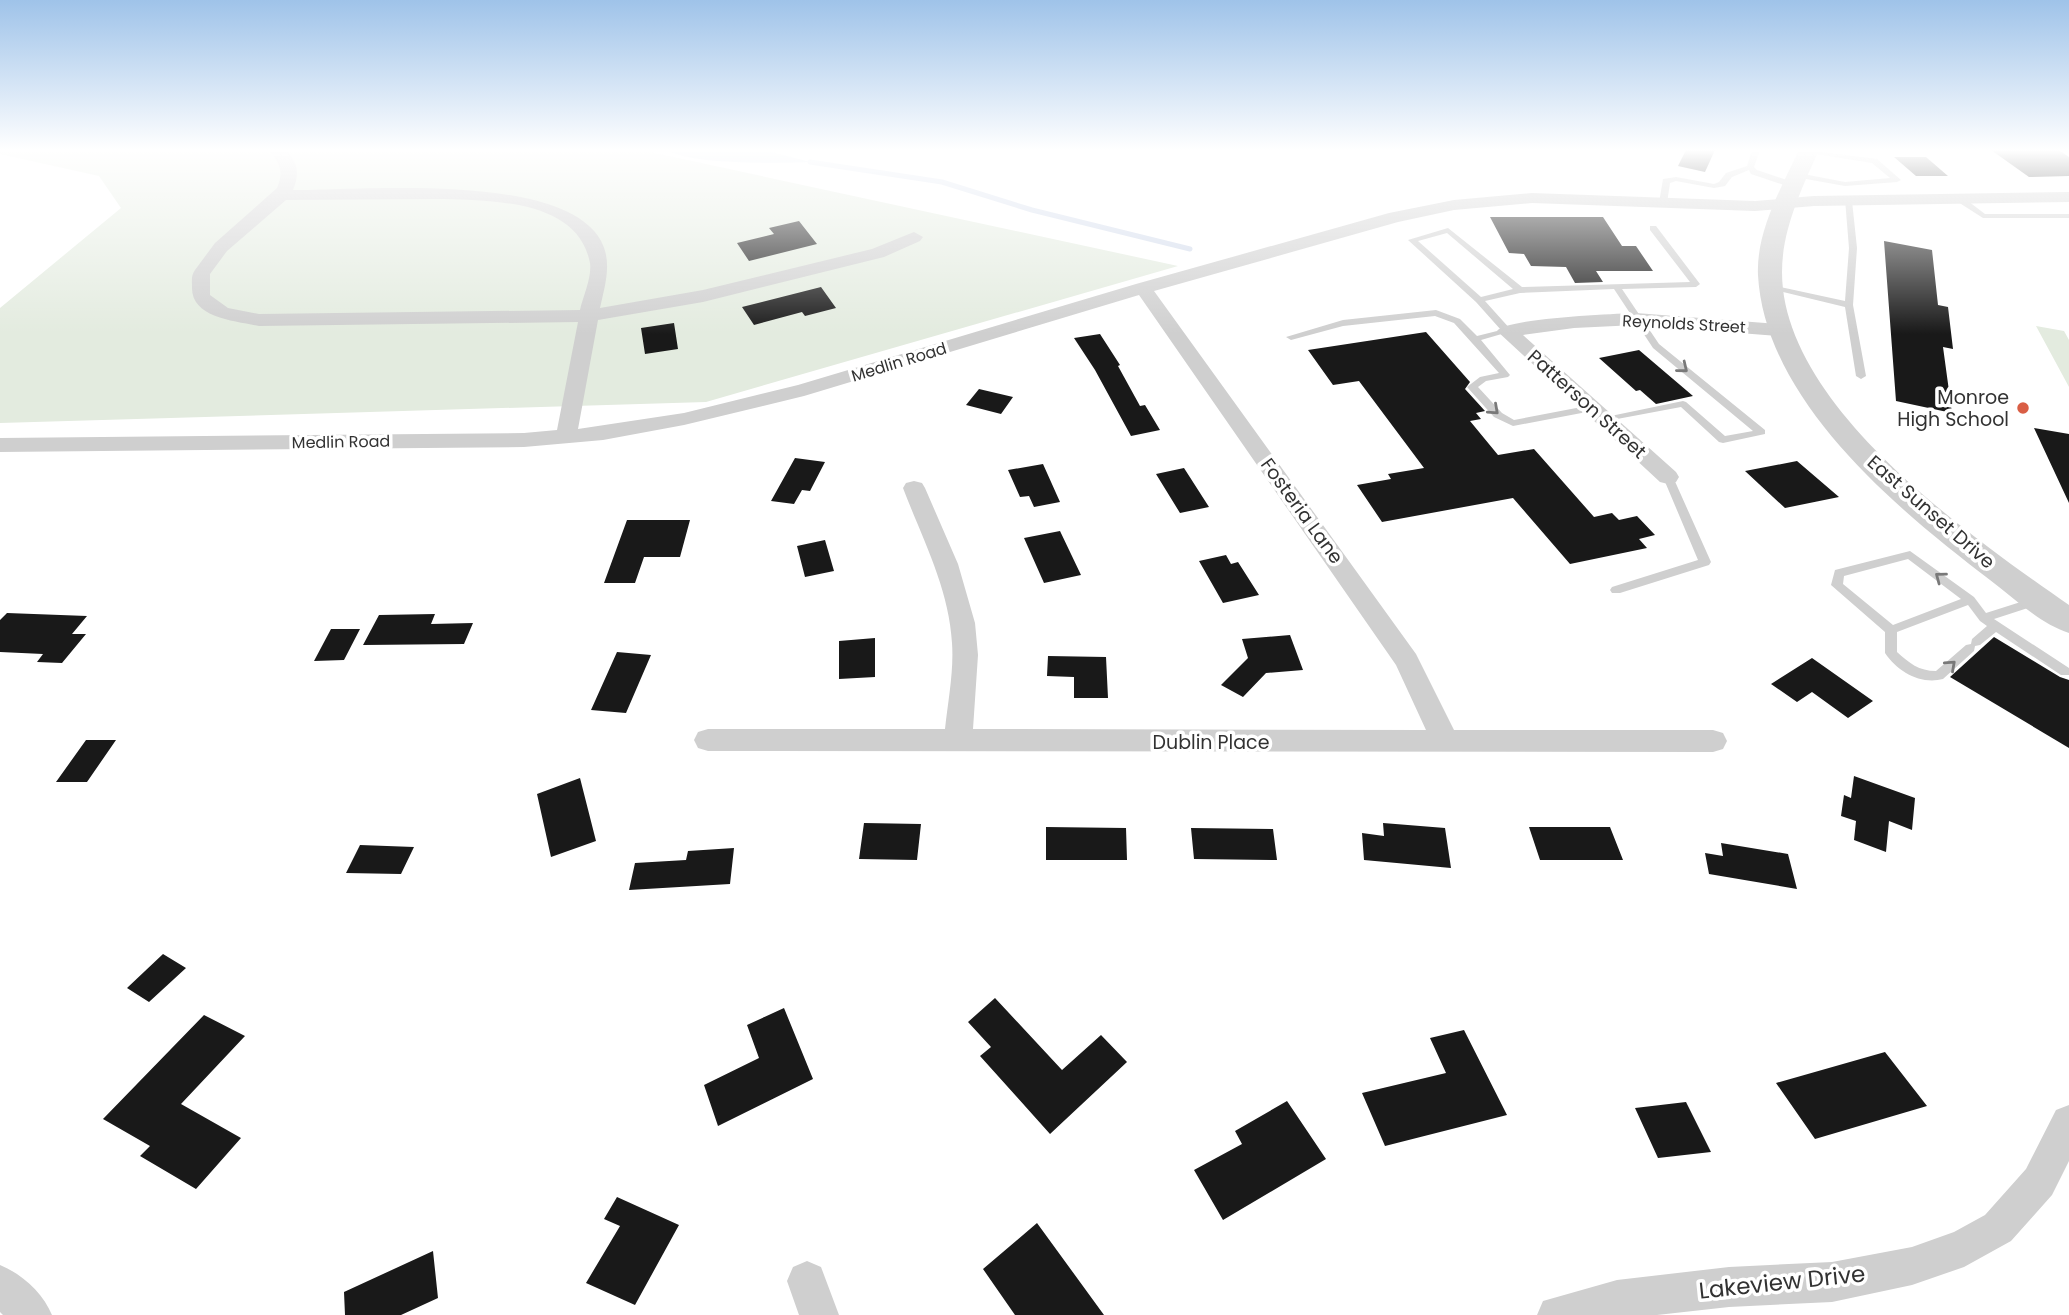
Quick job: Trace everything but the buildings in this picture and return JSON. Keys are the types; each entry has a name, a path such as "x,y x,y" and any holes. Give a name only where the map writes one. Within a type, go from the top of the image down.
{"street":[{"path":"263,211 221,247 201,274 201,297 222,313 259,320 589,316 703,296 878,253 914,237"},
{"path":"555,211 579,226 595,244 599,265 569,407 567,436"},
{"name":"Medlin Road","path":"0,445 524,440 684,419 804,390 1143,288 1423,211"},
{"name":"East Sunset Drive","path":"1784,211 1775,235 1770,273 1771,288 1779,330 1806,382 1870,461 1913,501 1973,551 2069,621"},
{"name":"Fosteria Lane","path":"1143,288 1372,607 1407,661 1446,743"},
{"name":"Reynolds Street","path":"1507,331 1574,322 1636,319 1779,330"},
{"name":"Patterson Street","path":"1507,331 1668,477"},
{"path":"914,488 954,590 961,617 965,643 958,740"},
{"name":"Dublin Place","path":"708,740 1446,743 1713,741"},
{"name":"Lakeview Drive","path":"1557,1315 1617,1300 1729,1287 1832,1282 1912,1266 1964,1248 1998,1228 2039,1182 2069,1123"},
{"path":"0,1285 32,1315"}],"lane":[{"path":"1849,211 1853,248 1849,305 1861,376"},
{"path":"1977,211 1983,216 2069,216"},
{"path":"1479,300 1520,290 1696,284 1653,228"},
{"path":"1475,339 1507,331 1479,300 1412,240 1448,230 1520,290"},
{"path":"1291,337 1343,323 1436,313 1457,321 1505,375 1483,379 1472,387 1498,415 1513,423 1683,404 1723,440 1761,432 1656,346 1616,286"},
{"path":"1771,288 1849,305"},
{"path":"1616,590 1705,562 1668,477"},
{"path":"1891,630 1837,585 1839,573 1910,555 1970,600 1984,618 2065,672"},
{"path":"1891,630 1970,600"},
{"path":"1984,618 2039,600"},
{"path":"1891,630 1891,653 1904,667 1930,677 1939,676 1995,626"}],"shaded area":[{"path":"117,211 925,211 1178,266 706,402 0,423 0,308"},
{"path":"2036,326 2064,331 2069,340 2069,387"}],"waterway":[{"path":"1038,211 1190,249"}],"place":[{"name":"Monroe High School","path":"2023,408"}]}
